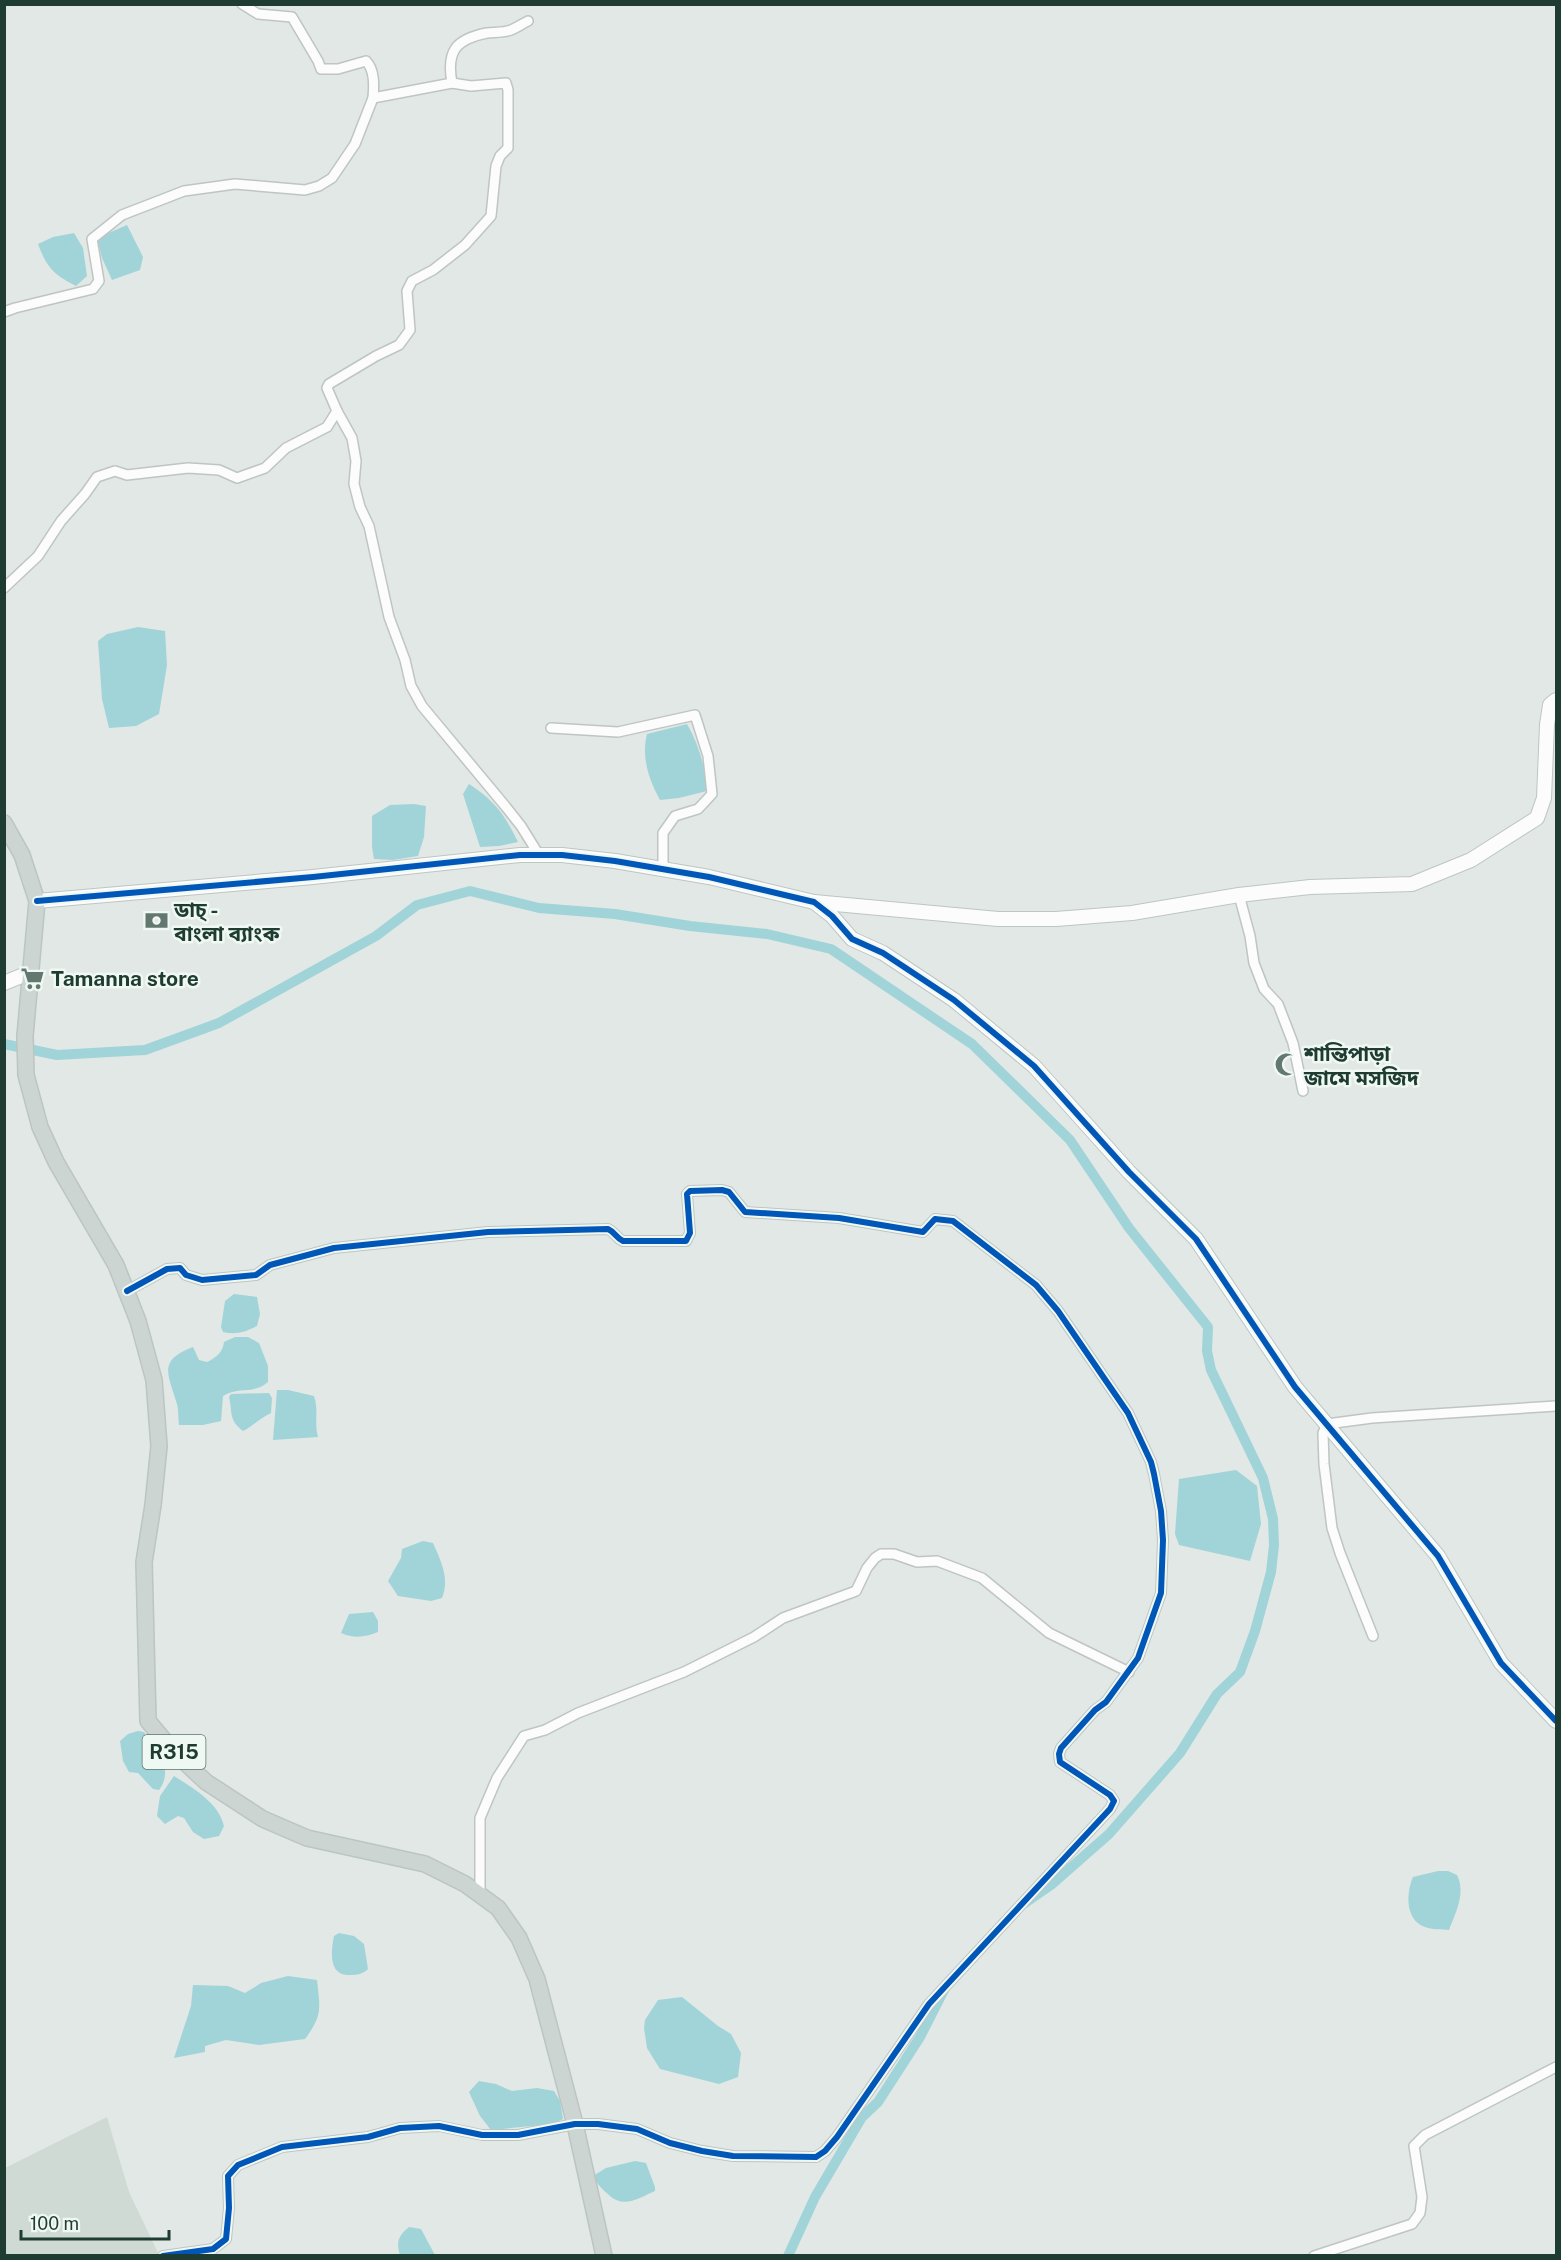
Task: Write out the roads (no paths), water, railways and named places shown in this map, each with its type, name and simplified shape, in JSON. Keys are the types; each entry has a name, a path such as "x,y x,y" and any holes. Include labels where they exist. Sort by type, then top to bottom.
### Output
{"main road":[{"name":"R315","path":"4,823 22,855 37,901 25,1036 26,1075 40,1127 56,1162 116,1265 138,1320 154,1380 159,1446 144,1562 148,1721 174,1752 206,1782 263,1819 307,1838 425,1864 465,1884 498,1908 519,1938 537,1978 575,2124 604,2256"}],"street":[{"path":"4,312 97,287 99,281 92,238 122,215 184,191 234,184 305,190 319,186 332,178 355,144 373,98 374,86 370,65 366,60 338,69 321,69 292,17 258,14 242,4"},
{"path":"452,82 449,66 454,49 465,39 487,33 509,31 528,21"},
{"path":"373,98 452,82 471,86 506,83 508,90 508,148 500,156 496,166 491,216 465,245 433,270 412,281 407,291 410,330 399,345 329,384 327,388 352,438 356,461 354,484 360,507 369,526 389,617 405,660 411,686 422,706 521,826 539,855"},
{"path":"4,588 38,556 61,521 97,477 115,471 127,475 188,468 219,470 237,478 266,468 286,448 327,427 337,411"},
{"path":"37,901 539,855 562,855 663,869 709,877 814,902 998,919 1056,919 1132,913 1239,895 1311,887 1413,884 1471,860 1537,818 1544,798 1550,705 1557,700"},
{"path":"551,728 618,732 695,715 708,756 712,794 699,809 675,816 663,833 663,869"},
{"path":"1239,895 1250,936 1254,963 1264,989 1278,1004 1293,1043 1303,1091"},
{"path":"814,902 832,916 852,939 883,953 954,1000 1034,1066 1129,1172 1196,1239 1295,1387 1438,1556 1501,1663 1557,1721"},
{"path":"4,983 30,972"},
{"path":"127,1291 167,1269 180,1268 186,1275 202,1280 256,1275 270,1265 334,1248 488,1232 608,1229 623,1241 686,1241 690,1233 687,1194 690,1191 722,1190 729,1192 745,1212 838,1218 923,1232 935,1219 953,1221 1036,1285 1058,1311 1128,1413 1151,1462 1161,1512 1163,1556 1161,1593 1138,1658 1107,1702 1095,1710 1061,1748 1059,1754 1060,1762 1110,1795 1114,1801 1110,1809 929,2004 885,2070 825,2151 808,2158 733,2156 670,2143 637,2129 598,2124 575,2124 518,2135 482,2135 439,2126 400,2128 368,2137 282,2147 237,2165 228,2176 229,2208 226,2239 213,2249 163,2256"},
{"path":"1327,1424 1372,1418 1556,1406"},
{"path":"1327,1424 1323,1433 1324,1464 1332,1528 1373,1636"},
{"path":"480,1895 480,1818 497,1778 524,1736 546,1730 578,1713 684,1672 754,1637 783,1618 856,1592 867,1568 881,1554 894,1554 917,1562 938,1561 982,1578 1048,1633 1129,1672"},
{"path":"1314,2256 1412,2224 1420,2213 1422,2197 1414,2146 1425,2135 1557,2067"}],"water":[{"path":"127,225 143,257 140,270 112,280 98,242 104,235"},
{"path":"74,233 83,248 87,276 76,286 52,270 38,244 53,237"},
{"path":"138,627 165,631 167,665 159,714 136,726 109,728 102,699 98,641 107,634"},
{"path":"687,724 701,756 707,791 660,800 647,768 645,743 647,734"},
{"path":"469,784 486,796 498,809 518,842 480,847 463,794"},
{"path":"390,805 426,806 424,837 418,856 393,860 374,859 372,816"},
{"path":"234,1294 257,1297 260,1314 257,1326 240,1332 223,1332 221,1327 225,1301"},
{"path":"235,1337 248,1337 259,1343 268,1366 268,1382 251,1390 235,1391 223,1396 221,1421 203,1425 179,1425 178,1407 168,1375 170,1362 182,1352 193,1347 199,1360 207,1362 218,1354 224,1342"},
{"path":"277,1390 314,1396 318,1437 273,1440"},
{"path":"269,1393 272,1398 271,1413 243,1431 232,1416 229,1397 231,1394"},
{"path":"1236,1470 1257,1486 1261,1524 1250,1561 1179,1545 1175,1534 1179,1479"},
{"path":"423,1541 433,1543 445,1577 442,1598 431,1601 398,1596 388,1581 401,1558 402,1549"},
{"path":"373,1612 378,1621 378,1632 360,1637 341,1633 349,1614"},
{"path":"144,1732 162,1760 165,1774 159,1790 153,1789 138,1773 129,1772 123,1761 120,1741 128,1734"},
{"path":"174,1776 204,1797 217,1810 224,1826 219,1836 204,1839 193,1832 184,1818 178,1816 165,1824 157,1816 160,1796"},
{"path":"1448,1871 1457,1875 1460,1882 1459,1902 1449,1930 1431,1929 1418,1923 1409,1905 1409,1891 1413,1877"},
{"path":"339,1933 354,1936 364,1944 368,1969 366,1971 350,1975 343,1974 334,1967 333,1942 334,1936"},
{"path":"288,1976 317,1980 319,2011 315,2024 305,2039 259,2045 226,2040 205,2046 205,2052 174,2058 191,2006 193,1985 228,1986 245,1993 261,1983"},
{"path":"682,1997 731,2034 741,2053 738,2077 719,2084 660,2069 647,2048 645,2020 658,2000"},
{"path":"479,2081 496,2084 512,2091 537,2088 554,2091 560,2101 563,2119 553,2124 491,2130 480,2116 469,2092"},
{"path":"635,2161 646,2163 655,2191 632,2201 615,2199 596,2182 593,2176 606,2168"},
{"path":"409,2227 421,2229 435,2255 400,2255 399,2239"}],"waterway":[{"path":"4,1044 57,1055 145,1050 219,1023 376,936 417,905 470,891 539,908 615,914 690,926 767,934 831,949 972,1044 1070,1140 1129,1228 1208,1327 1207,1351 1211,1370 1263,1478 1273,1519 1274,1545 1271,1572 1255,1631 1240,1672 1217,1694 1180,1753 1109,1834 1051,1885 1025,1903"},
{"path":"788,2256 815,2197 862,2117 878,2102 920,2037 945,1988"}],"place":[{"name":"ডাচ্ - বাংলা ব্যাংক","path":"156,921"},
{"name":"Tamanna store","path":"33,978"},
{"name":"শান্তিপাড়া জামে মসজিদ","path":"1286,1065"}]}
